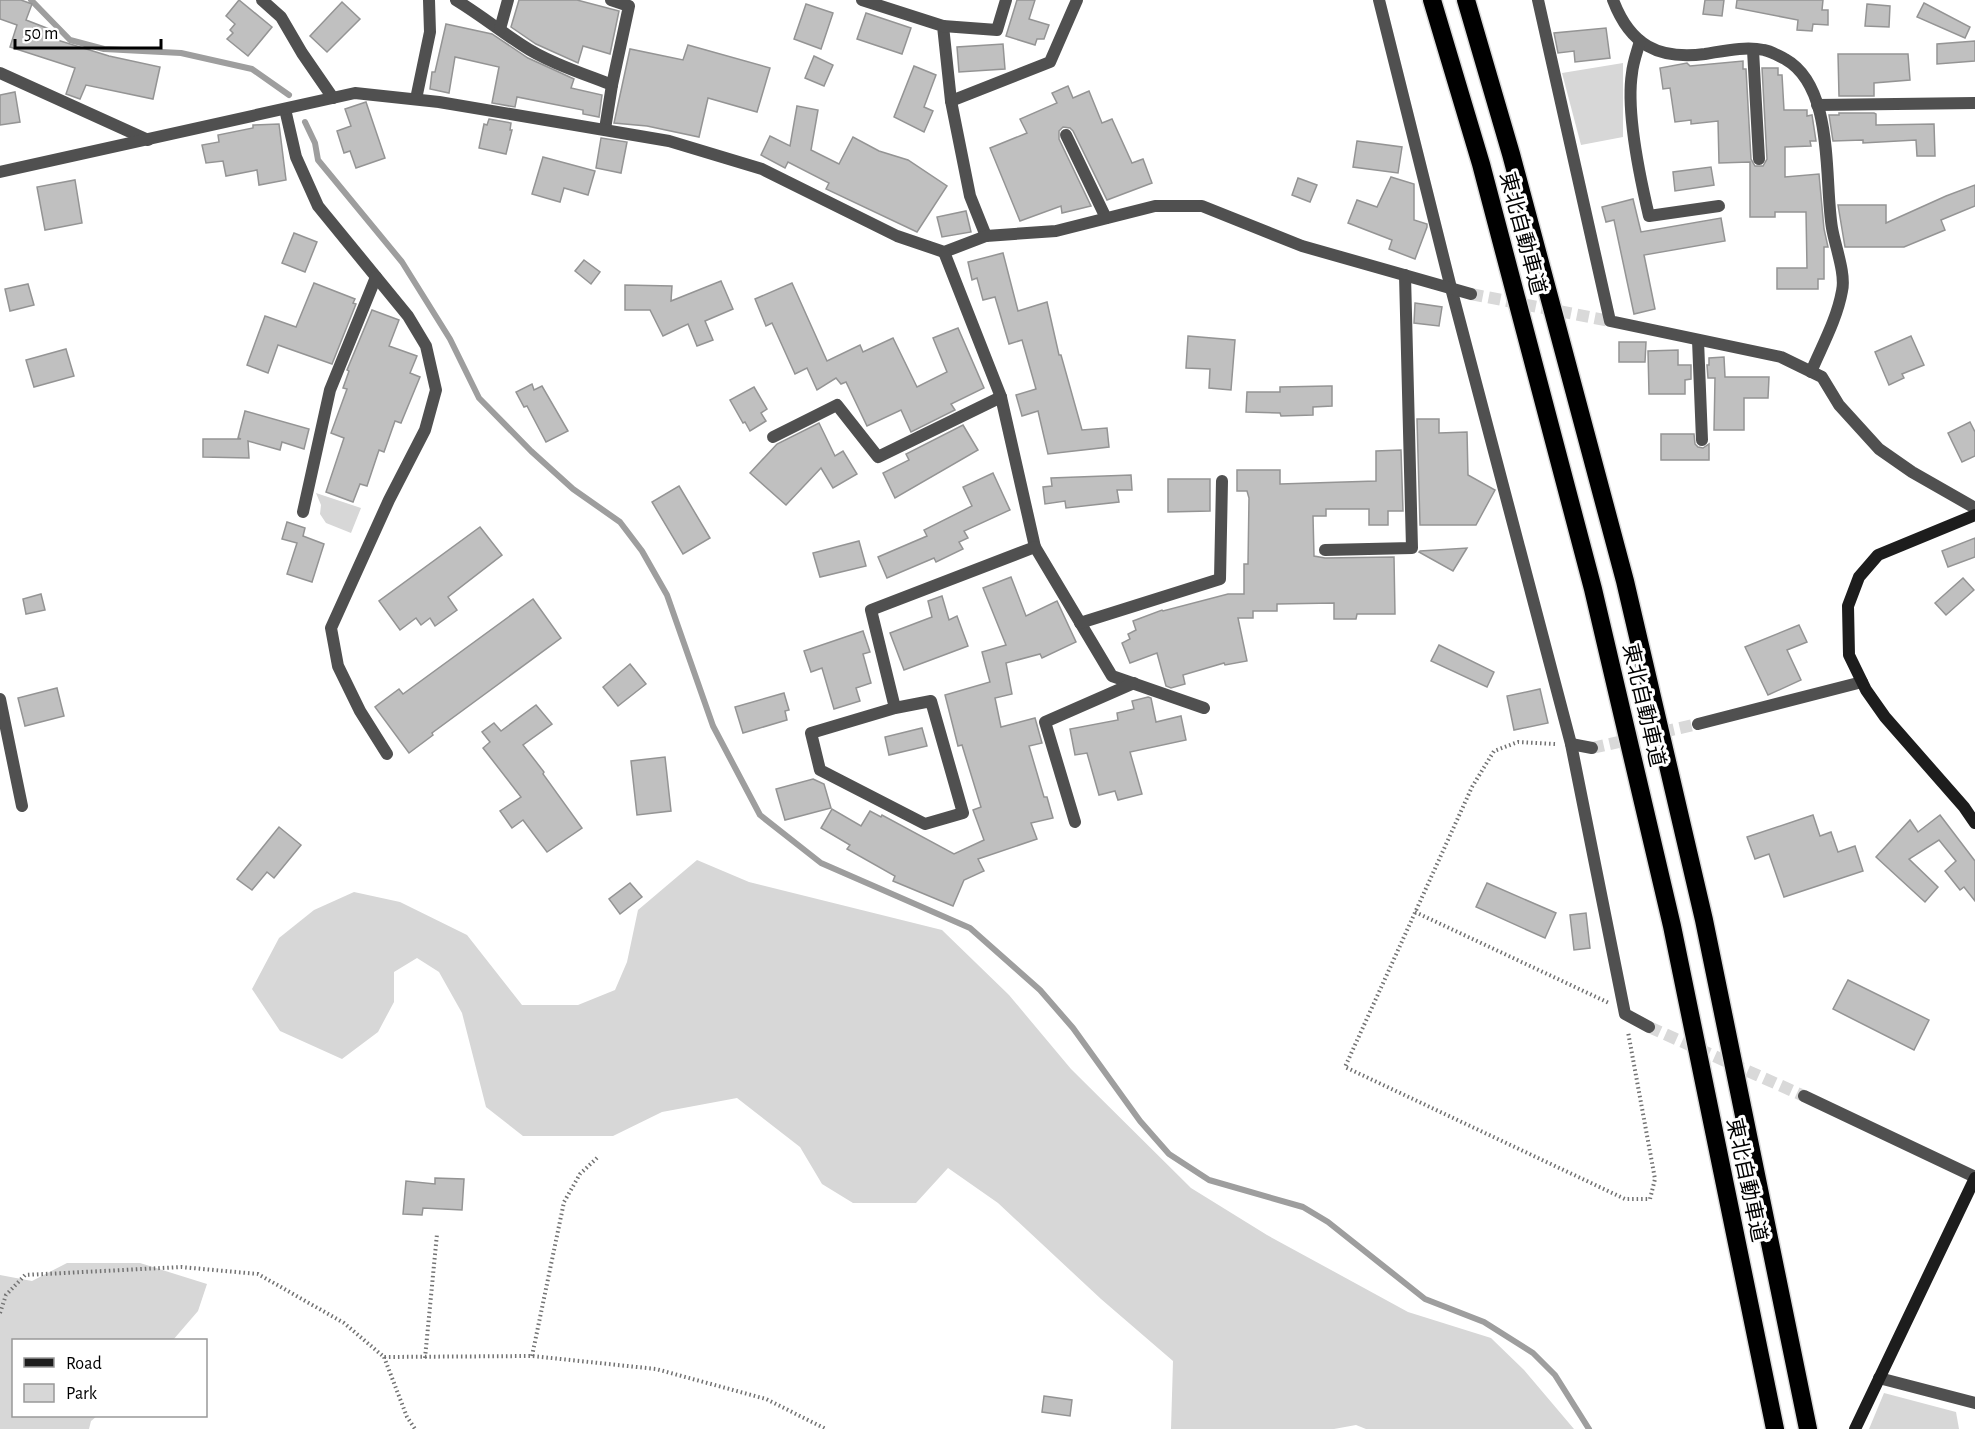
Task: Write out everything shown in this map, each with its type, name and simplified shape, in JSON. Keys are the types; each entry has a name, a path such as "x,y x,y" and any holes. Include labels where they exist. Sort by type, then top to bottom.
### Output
{"highway":[{"name":"東北自動車道","path":"1432,0 1484,175 1593,589 1672,926 1775,1429"},
{"name":"東北自動車道","path":"1466,0 1511,154 1625,581 1704,920 1808,1429"}],"street":[{"path":"262,0 281,17 333,98"},
{"path":"416,99 430,32 429,0"},
{"path":"456,0 524,47 612,85"},
{"path":"501,29 508,0"},
{"path":"605,129 629,6 611,0"},
{"path":"862,0 943,26 997,30 1006,0"},
{"path":"951,101 1050,62 1077,0"},
{"path":"1379,0 1451,288 1571,744 1625,1014 1649,1027"},
{"path":"1538,0 1610,321 1781,357 1821,377 1839,405 1880,449 1912,472 1975,508"},
{"path":"1613,0 1620,18 1640,41 1666,55 1703,54 1733,49 1765,50 1788,61 1808,81 1824,123 1829,201 1843,289 1811,372"},
{"path":"943,26 951,101 970,196 986,236"},
{"path":"1640,41 1631,74 1631,115 1649,216 1719,206"},
{"path":"1753,50 1759,159"},
{"path":"0,72 148,140"},
{"path":"0,172 355,93 416,99 669,141 762,169 897,236 944,252 986,236 1056,231 1155,206 1202,206 1302,246 1471,294"},
{"path":"1817,105 1975,103"},
{"path":"285,109 296,157 318,206 408,316 426,346 436,390 425,430 388,500 331,628 338,666 360,711 387,754"},
{"path":"1066,135 1106,218"},
{"path":"944,252 1001,397 1035,547 1112,676 1204,708"},
{"path":"1325,550 1412,548 1405,275"},
{"path":"303,512 330,390 376,277"},
{"path":"1698,340 1702,440"},
{"path":"773,437 837,405 878,458 1001,397"},
{"path":"1080,623 1220,579 1222,481"},
{"path":"1975,515 1878,555 1859,577 1848,606 1849,655 1862,682 1885,717 1964,807 1975,823"},
{"path":"895,708 872,610 1035,547"},
{"path":"1698,724 1862,682"},
{"path":"1075,822 1045,722 1134,683"},
{"path":"0,699 22,806"},
{"path":"931,701 963,813 925,824 820,770 811,733 895,708 931,701"},
{"path":"1571,744 1592,748"},
{"path":"1804,1096 1975,1178 1855,1429"},
{"path":"1879,1378 1975,1402"}],"path":[{"path":"1415,912 1609,1003 1625,1014 1654,1179 1650,1199 1625,1199 1345,1067 1415,912 1472,787 1494,751 1518,742 1571,744"},
{"path":"532,1356 564,1202 580,1174 598,1156"},
{"path":"425,1358 437,1234"},
{"path":"0,1313 6,1295 25,1275 180,1267 258,1274 344,1323 384,1357 407,1417 415,1429"},
{"path":"384,1357 532,1356 656,1369 766,1399 826,1429"}],"green space":[{"path":"1623,63 1623,137 1581,145 1562,73"},
{"path":"316,493 361,508 351,533 326,523 320,514 321,505"},
{"path":"697,860 749,882 942,930 1009,995 1071,1069 1191,1188 1267,1235 1408,1312 1491,1338 1524,1370 1574,1429 1366,1429 1356,1425 1334,1429 1171,1429 1173,1361 1101,1299 998,1203 948,1168 916,1203 853,1203 822,1184 800,1147 737,1098 662,1112 613,1136 523,1136 486,1107 462,1013 439,972 417,958 394,972 394,1002 378,1032 342,1059 280,1031 252,989 279,938 314,910 354,892 400,902 467,935 522,1005 578,1005 615,990 627,962 638,910"},
{"path":"67,1263 140,1263 207,1284 198,1311 174,1339 12,1339 12,1417 96,1417 91,1421 89,1429 0,1429 0,1275 32,1281"},
{"path":"1884,1393 1956,1412 1959,1429 1869,1429"}],"building":[{"path":"0,0 21,0 32,4 26,20 57,32 54,39 109,56 160,67 153,99 86,85 80,99 66,94 75,68 10,47 17,25 0,19"},
{"path":"239,0 272,27 248,56 227,39 233,33 230,30 235,24 226,16"},
{"path":"519,0 577,0 619,11 610,54 583,46 578,63 536,44 511,27"},
{"path":"1017,0 1035,0 1029,19 1049,25 1044,39 1037,39 1035,45 1006,36"},
{"path":"1705,0 1724,0 1722,16 1703,14"},
{"path":"1737,0 1823,0 1822,10 1828,10 1828,25 1813,24 1812,31 1797,30 1798,20 1736,8"},
{"path":"342,2 360,19 327,52 310,36"},
{"path":"1924,3 1970,27 1965,38 1917,17"},
{"path":"806,4 833,13 821,49 794,39"},
{"path":"1867,4 1890,6 1889,27 1865,26"},
{"path":"866,13 911,28 902,54 857,39"},
{"path":"446,24 492,34 528,58 574,79 571,88 602,95 599,117 583,114 583,110 517,97 515,107 492,103 499,67 455,57 449,93 430,89 432,72 435,72"},
{"path":"1606,28 1610,58 1575,62 1574,51 1558,53 1554,33"},
{"path":"1975,41 1975,61 1937,64 1937,44"},
{"path":"1003,44 1005,69 959,72 957,47"},
{"path":"688,45 770,68 757,112 708,98 699,137 647,126 614,123 630,49 683,60"},
{"path":"1838,54 1908,54 1910,80 1874,83 1874,96 1839,96"},
{"path":"814,56 833,65 824,86 805,78"},
{"path":"1743,61 1743,69 1746,69 1751,159 1755,166 1763,166 1767,159 1762,68 1778,68 1778,75 1782,75 1784,110 1807,110 1807,116 1812,115 1816,141 1810,141 1811,146 1785,147 1785,177 1819,174 1828,247 1824,247 1824,279 1818,279 1818,289 1777,289 1777,268 1807,268 1806,212 1775,212 1775,217 1750,217 1750,162 1719,163 1718,121 1691,124 1691,120 1675,122 1670,88 1663,89 1660,68 1687,63 1690,66"},
{"path":"914,66 936,75 924,107 933,111 924,132 894,117"},
{"path":"1068,86 1073,98 1089,91 1102,123 1112,119 1132,163 1143,159 1152,183 1107,200 1073,131 1063,127 1059,131 1059,139 1091,206 1062,213 1061,206 1020,221 990,148 1027,133 1020,119 1057,103 1052,93"},
{"path":"15,92 20,122 0,125 0,95"},
{"path":"366,102 385,158 356,168 350,151 344,153 337,131 351,126 345,109"},
{"path":"797,106 818,110 811,150 839,164 853,137 879,151 908,160 947,186 917,232 826,189 829,183 788,162 785,168 761,155 770,136 790,146"},
{"path":"1839,113 1874,113 1876,114 1876,125 1934,124 1935,156 1917,156 1916,140 1863,143 1863,140 1833,141 1829,115 1839,115"},
{"path":"489,119 511,123 510,130 512,130 506,154 479,148 484,124 487,125"},
{"path":"279,124 286,180 259,185 257,170 226,176 223,161 206,163 202,145 219,142 218,135 253,128 253,125"},
{"path":"601,138 627,142 621,173 596,168"},
{"path":"1357,141 1402,147 1398,173 1353,167"},
{"path":"543,157 595,171 588,195 564,188 560,202 532,194"},
{"path":"1711,167 1714,185 1675,191 1673,172"},
{"path":"1391,177 1414,184 1414,220 1427,224 1415,259 1389,249 1392,240 1348,223 1357,200 1377,207"},
{"path":"1298,178 1317,185 1310,202 1292,195"},
{"path":"75,180 82,223 45,230 37,187"},
{"path":"1975,185 1975,206 1941,220 1945,230 1904,247 1845,247 1838,205 1886,205 1886,223"},
{"path":"1633,199 1641,232 1721,218 1725,241 1644,255 1655,309 1634,314 1614,220 1606,222 1602,207"},
{"path":"966,211 971,232 942,237 937,217"},
{"path":"294,233 317,242 305,272 282,263"},
{"path":"1003,253 1018,311 1047,302 1059,355 1061,355 1082,430 1107,428 1109,447 1048,454 1038,411 1022,416 1016,395 1036,389 1022,340 1009,344 995,297 983,300 977,278 972,280 968,262"},
{"path":"584,260 600,272 591,284 575,271"},
{"path":"721,281 733,309 705,321 713,340 697,346 688,324 663,336 650,310 625,310 625,285 672,286 671,301"},
{"path":"314,283 355,299 353,303 356,304 332,364 278,345 268,373 247,365 265,316 296,327"},
{"path":"792,283 827,361 860,345 863,352 893,338 917,387 947,372 933,338 958,328 984,388 951,404 955,410 911,432 901,410 867,426 846,382 841,384 836,378 817,390 807,368 795,374 772,323 766,326 755,299"},
{"path":"28,284 34,305 10,311 5,289"},
{"path":"1415,303 1442,307 1439,326 1414,323"},
{"path":"372,310 399,320 389,346 417,356 410,373 420,377 401,423 395,421 384,452 379,450 367,486 360,484 353,502 326,492 344,438 331,433 347,389 343,388 349,371 347,370"},
{"path":"1188,336 1235,340 1231,390 1209,388 1210,369 1186,368"},
{"path":"1911,336 1924,365 1902,374 1904,378 1889,385 1875,352"},
{"path":"1619,342 1646,342 1645,362 1619,362"},
{"path":"66,349 74,376 34,387 26,360"},
{"path":"1678,350 1678,365 1691,365 1691,379 1685,380 1685,394 1649,394 1648,351"},
{"path":"1724,357 1725,377 1769,377 1768,398 1744,398 1744,430 1714,430 1715,378 1708,378 1707,365 1709,365 1709,358"},
{"path":"532,384 534,390 542,386 568,431 546,442 527,406 524,407 516,392"},
{"path":"1332,386 1332,406 1313,407 1313,415 1281,416 1280,413 1246,412 1247,392 1280,392 1280,387"},
{"path":"754,387 767,409 761,413 766,421 750,431 730,400"},
{"path":"245,411 309,429 304,449 282,442 280,450 248,441 249,458 203,457 203,439 241,439 238,438"},
{"path":"1417,419 1439,419 1439,433 1467,432 1468,475 1495,490 1476,525 1420,525"},
{"path":"1970,422 1975,432 1975,456 1962,462 1948,433"},
{"path":"819,423 835,456 843,451 857,474 833,488 821,468 786,505 750,473 777,444"},
{"path":"963,425 978,450 895,498 883,473 909,460 906,454"},
{"path":"1661,434 1694,434 1695,444 1698,447 1703,448 1709,444 1709,460 1661,460"},
{"path":"1401,450 1403,511 1388,511 1388,525 1369,525 1369,509 1326,509 1326,516 1313,516 1314,556 1325,558 1394,557 1395,614 1357,614 1356,619 1334,619 1334,603 1277,604 1277,611 1253,611 1253,618 1238,618 1247,661 1225,665 1224,663 1183,675 1185,684 1171,688 1166,686 1157,653 1130,663 1122,643 1130,639 1128,634 1136,630 1133,621 1162,610 1228,594 1244,594 1244,564 1248,564 1249,498 1247,491 1237,491 1237,470 1280,470 1280,484 1376,481 1376,451"},
{"path":"993,473 1010,510 964,531 968,538 959,542 963,549 936,562 934,558 887,578 878,557 927,536 924,530 972,506 963,487"},
{"path":"1131,475 1132,490 1117,490 1119,502 1066,508 1065,501 1045,504 1043,487 1052,486 1051,478"},
{"path":"1168,479 1210,479 1210,511 1168,512"},
{"path":"679,486 710,538 683,554 652,502"},
{"path":"287,522 305,528 303,536 324,544 312,582 287,574 297,543 282,539"},
{"path":"480,527 502,555 448,597 457,610 435,626 430,618 421,625 416,618 400,630 379,601"},
{"path":"1975,538 1975,557 1948,567 1942,551"},
{"path":"859,541 866,566 820,577 813,553"},
{"path":"1467,548 1453,571 1419,552 1420,551"},
{"path":"1011,577 1026,616 1057,601 1076,642 1042,658 1040,654 1006,663 1012,694 995,698 1001,727 1035,718 1042,743 1029,746 1044,797 1047,797 1053,818 1031,823 1037,839 978,859 984,871 964,880 953,906 893,881 895,876 847,849 850,845 821,828 832,809 861,826 870,811 881,817 882,815 954,854 984,840 973,810 981,807 962,745 958,746 945,695 990,682 982,652 1006,645 983,588"},
{"path":"1963,578 1974,590 1946,615 1935,603"},
{"path":"41,594 45,610 26,614 23,599"},
{"path":"942,596 949,620 957,616 968,646 904,670 890,633 932,617 928,601"},
{"path":"533,599 561,638 432,733 433,735 409,753 375,707 399,689 403,694"},
{"path":"1799,625 1807,642 1787,650 1801,680 1768,695 1745,647"},
{"path":"863,631 870,652 863,654 871,683 856,688 860,701 834,709 822,668 811,672 804,651"},
{"path":"1439,645 1494,672 1487,687 1431,661"},
{"path":"630,664 646,684 618,706 603,687"},
{"path":"57,688 64,716 25,726 18,698"},
{"path":"1540,689 1548,723 1514,730 1507,696"},
{"path":"784,693 789,710 785,711 787,720 743,733 735,707"},
{"path":"1151,698 1156,722 1181,716 1186,740 1130,752 1142,794 1118,800 1115,791 1099,795 1087,753 1075,755 1070,729 1118,720 1117,713 1134,709 1132,701"},
{"path":"536,705 552,724 523,745 582,828 547,852 523,820 512,828 500,811 521,797 483,748 490,742 482,732 494,723 501,731"},
{"path":"922,728 927,746 889,755 885,737"},
{"path":"665,757 671,811 637,815 631,761"},
{"path":"813,779 824,784 831,808 785,820 776,789"},
{"path":"1813,815 1820,836 1831,832 1838,852 1855,846 1863,871 1784,897 1769,854 1755,859 1747,837"},
{"path":"1940,815 1975,861 1975,901 1964,887 1960,890 1945,871 1956,861 1939,840 1909,859 1938,887 1925,902 1876,857 1910,820 1918,832"},
{"path":"279,827 301,845 274,878 267,872 252,890 237,879"},
{"path":"630,883 642,897 620,914 609,899"},
{"path":"1487,883 1556,913 1545,938 1476,907"},
{"path":"1586,913 1590,948 1574,950 1570,915"},
{"path":"1848,980 1929,1020 1914,1050 1833,1009"},
{"path":"435,1178 464,1179 462,1210 423,1208 422,1215 403,1214 406,1181 435,1184"},
{"path":"1044,1396 1072,1400 1070,1416 1042,1412"}],"waterway":[{"path":"31,0 70,40 104,49 181,53 252,69 289,95"},
{"path":"305,122 315,143 318,160 402,262 450,339 479,398 531,451 573,489 620,522 642,551 667,595 713,726 760,815 821,863 970,928 1040,990 1073,1028 1140,1121 1169,1154 1209,1180 1303,1207 1328,1222 1425,1299 1484,1322 1533,1353 1555,1375 1589,1429"}],"tunnel":[{"path":"1471,294 1610,321"},
{"path":"1592,748 1698,724"},
{"path":"1649,1027 1804,1096"}]}
